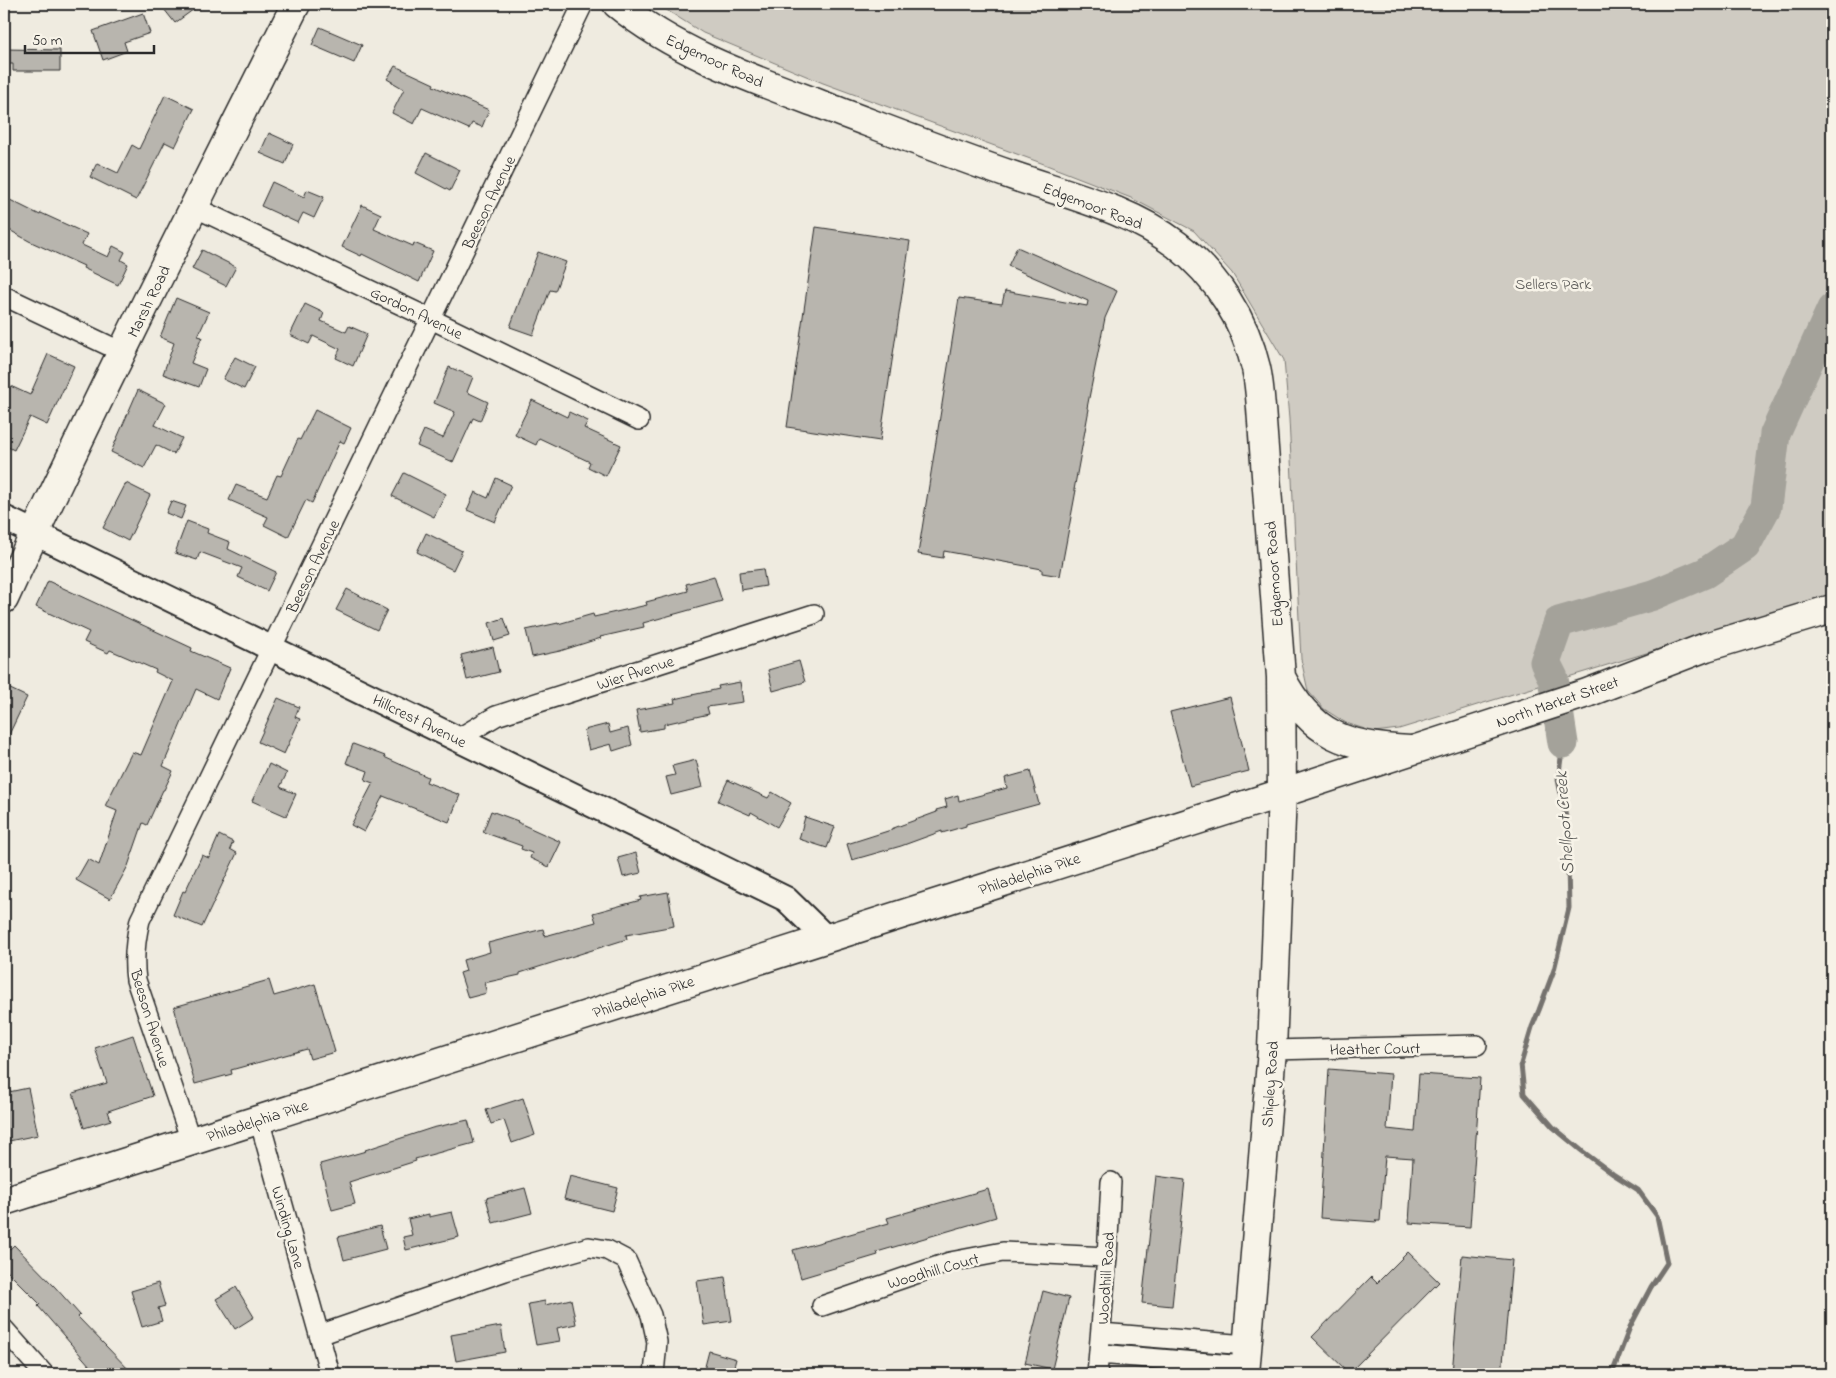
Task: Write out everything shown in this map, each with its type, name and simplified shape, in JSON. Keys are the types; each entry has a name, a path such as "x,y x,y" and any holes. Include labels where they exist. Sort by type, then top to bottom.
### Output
{"main road":[{"name":"Marsh Road","path":"4,599 122,352 296,4"},
{"name":"Edgemoor Road","path":"617,4 647,27 667,39 724,67 958,157 1110,209 1146,225 1164,236 1207,274 1236,314 1244,330 1256,369 1261,408 1281,677 1282,793"},
{"name":"North Market Street","path":"1282,793 1587,693 1706,647 1832,609"},
{"path":"1281,677 1300,708 1322,729 1344,740 1360,745 1383,749 1410,750"},
{"name":"Philadelphia Pike","path":"4,1201 1282,793"},
{"name":"Shipley Road","path":"1245,1362 1272,1050 1282,793"}],"street":[{"name":"Beeson Avenue","path":"191,1141 136,980 134,964 136,934 144,908 272,649 583,4"},
{"name":"Gordon Avenue","path":"194,206 639,420"},
{"path":"4,296 122,352"},
{"name":"Hillcrest Avenue","path":"4,518 459,738 786,899 826,938"},
{"name":"Wier Avenue","path":"459,738 496,716 814,614"},
{"name":"Heather Court","path":"1272,1050 1477,1046"},
{"name":"Winding Lane","path":"259,1119 330,1374"},
{"name":"Woodhill Road","path":"1097,1374 1111,1182"},
{"path":"319,1335 505,1271 589,1247 607,1250 626,1260 651,1315 658,1342 654,1374"},
{"name":"Woodhill Court","path":"822,1306 950,1262 1002,1252 1107,1257"},
{"path":"4,1329 44,1374"},
{"path":"1101,1333 1245,1362"},
{"path":"1099,1354 1245,1362"}],"green space":[{"name":"Sellers Park","path":"657,4 1832,4 1832,596 1399,729 1374,732 1346,723 1324,709 1308,691 1301,659 1289,419 1284,360 1232,273 1194,231 1131,198 823,83 703,33"}],"building":[{"path":"160,4 201,4 175,23"},
{"path":"143,13 150,33 124,42 127,51 103,60 93,31"},
{"path":"320,27 362,45 354,63 312,45"},
{"path":"5,49 60,50 60,71 13,71 13,64 5,64"},
{"path":"395,66 434,84 433,86 489,110 482,127 472,123 469,129 422,108 414,124 392,113 404,89 387,79"},
{"path":"165,95 194,109 175,147 165,142 136,200 90,177 97,163 118,173 132,145 139,149"},
{"path":"269,133 293,144 285,164 260,153"},
{"path":"426,153 460,170 450,191 416,173"},
{"path":"272,182 304,197 307,190 324,197 314,218 303,213 298,223 261,206"},
{"path":"4,197 40,215 41,213 87,234 82,245 108,257 113,246 125,252 121,260 128,264 118,285 83,268 84,266 29,241 4,227"},
{"path":"362,205 381,214 374,229 413,246 414,243 433,251 419,282 362,254 361,256 342,247"},
{"path":"816,227 910,241 880,441 787,427"},
{"path":"1017,247 1117,291 1105,318 1087,408 1089,409 1074,490 1076,490 1060,576 1042,573 1042,569 944,551 943,558 918,554 959,298 1002,304 1005,291 1087,306 1088,301 1008,266"},
{"path":"202,250 236,267 226,286 192,269"},
{"path":"538,252 566,262 555,291 550,290 533,335 510,327"},
{"path":"176,298 209,312 198,336 202,337 191,363 206,369 199,387 163,374 174,343 160,337"},
{"path":"305,304 324,313 321,321 346,332 349,326 367,334 353,366 336,358 340,349 313,336 309,344 290,335"},
{"path":"48,354 74,366 47,425 30,417 14,450 4,445 4,383 30,395"},
{"path":"235,357 255,367 244,389 223,379"},
{"path":"449,367 473,377 467,392 488,402 480,421 473,418 453,462 417,446 424,430 443,438 455,412 434,403"},
{"path":"138,390 166,404 155,425 182,438 174,454 156,445 144,468 111,452"},
{"path":"532,400 567,417 569,412 588,421 584,428 621,445 606,476 588,467 590,462 539,438 536,445 515,435"},
{"path":"315,410 351,428 344,443 340,441 312,503 306,500 288,537 264,525 268,517 229,500 236,485 267,497 277,475 281,476 298,439 300,440"},
{"path":"404,473 446,494 434,517 392,496"},
{"path":"496,478 511,485 495,522 467,510 475,492 488,498"},
{"path":"126,483 150,495 128,541 103,528"},
{"path":"171,501 186,506 181,519 166,513"},
{"path":"187,521 208,529 207,533 230,542 228,549 276,572 267,591 238,577 242,568 200,552 197,560 175,553"},
{"path":"426,533 462,551 453,570 417,552"},
{"path":"763,569 766,586 741,590 739,572"},
{"path":"714,576 722,601 643,623 644,627 600,637 560,651 532,657 526,630 558,624 593,614 594,617 647,605 646,602 688,591 686,584"},
{"path":"48,581 192,648 191,651 230,668 217,699 196,689 163,766 173,771 147,825 143,823 128,866 110,899 76,880 88,859 99,865 117,811 105,806 132,752 141,755 173,681 155,672 156,670 110,650 108,653 84,642 89,632 36,607"},
{"path":"347,589 387,610 377,630 336,610"},
{"path":"504,618 510,636 494,641 489,623"},
{"path":"493,647 499,672 467,680 461,655"},
{"path":"799,661 805,682 773,691 768,670"},
{"path":"740,682 743,702 707,707 709,714 664,724 664,728 640,732 636,710 675,703 674,699 719,689 718,686"},
{"path":"4,686 27,697 4,745"},
{"path":"1230,697 1249,771 1190,786 1170,712"},
{"path":"278,698 299,707 295,717 300,719 284,754 258,742"},
{"path":"608,724 610,733 628,728 632,745 613,751 611,744 589,750 584,730"},
{"path":"353,744 385,756 428,777 426,782 460,795 449,822 383,796 364,832 351,825 373,783 365,780 368,771 346,763"},
{"path":"696,760 703,787 671,795 666,777 675,775 672,766"},
{"path":"269,764 287,773 280,787 296,794 286,816 252,801"},
{"path":"1030,771 1039,804 966,824 966,826 942,833 942,831 901,846 852,860 847,844 891,830 937,812 936,810 947,807 945,799 958,795 959,801 1007,788 1005,778"},
{"path":"728,780 768,798 772,792 791,803 777,827 751,812 750,815 718,801"},
{"path":"491,811 518,821 561,842 549,867 530,858 532,853 521,849 522,846 483,832"},
{"path":"805,817 835,827 827,848 799,839"},
{"path":"219,835 233,842 230,849 237,853 202,927 173,915 202,855 209,858"},
{"path":"636,853 641,873 623,877 618,858"},
{"path":"668,892 674,926 626,935 627,939 520,973 520,975 484,983 487,993 468,998 460,973 466,971 463,960 490,952 488,943 543,929 545,936 596,922 593,913 641,900 640,897"},
{"path":"269,980 274,996 315,984 335,1052 310,1059 307,1049 231,1070 232,1074 195,1084 174,1007"},
{"path":"133,1035 153,1096 108,1111 111,1120 84,1128 73,1093 107,1083 95,1048"},
{"path":"1329,1069 1391,1074 1387,1129 1415,1132 1419,1074 1480,1078 1470,1227 1409,1223 1413,1158 1385,1156 1380,1221 1320,1218"},
{"path":"28,1088 38,1135 4,1142 4,1093"},
{"path":"523,1098 535,1135 512,1143 504,1120 491,1124 486,1110"},
{"path":"468,1120 474,1143 415,1159 416,1161 349,1182 355,1204 332,1210 320,1164 366,1151 432,1128"},
{"path":"570,1176 618,1188 612,1211 564,1199"},
{"path":"1156,1176 1185,1180 1172,1306 1142,1303"},
{"path":"525,1188 532,1213 493,1223 486,1198"},
{"path":"988,1189 996,1217 877,1252 878,1255 801,1278 793,1250 889,1223 887,1218"},
{"path":"452,1212 459,1237 406,1250 403,1237 412,1235 408,1219 429,1214 429,1217"},
{"path":"380,1226 386,1249 344,1260 338,1237"},
{"path":"14,1245 80,1315 78,1317 133,1374 81,1374 90,1366 38,1306 40,1304 4,1268 4,1255"},
{"path":"1408,1252 1439,1282 1349,1373 1312,1337 1371,1277 1377,1283"},
{"path":"1462,1255 1512,1260 1502,1374 1452,1374"},
{"path":"725,1277 732,1321 704,1325 697,1281"},
{"path":"158,1283 165,1306 158,1308 162,1321 142,1327 131,1291"},
{"path":"236,1287 254,1317 235,1329 216,1299"},
{"path":"1043,1291 1069,1298 1052,1369 1025,1363"},
{"path":"571,1299 576,1324 557,1328 560,1341 536,1345 528,1304 545,1301 545,1305"},
{"path":"501,1326 505,1352 456,1361 451,1335"},
{"path":"709,1351 736,1359 732,1374 703,1374"}],"waterway":[{"name":"Shellpot Creek","path":"1563,743 1553,678 1545,662 1559,622 1653,595 1705,573 1745,546 1766,507 1775,434 1832,309"},
{"name":"Shellpot Creek","path":"1563,743 1558,780 1567,822 1569,908 1554,970 1532,1027 1521,1064 1524,1094 1553,1127 1613,1174 1638,1190 1657,1216 1667,1263 1651,1287 1630,1327 1612,1374"}]}
